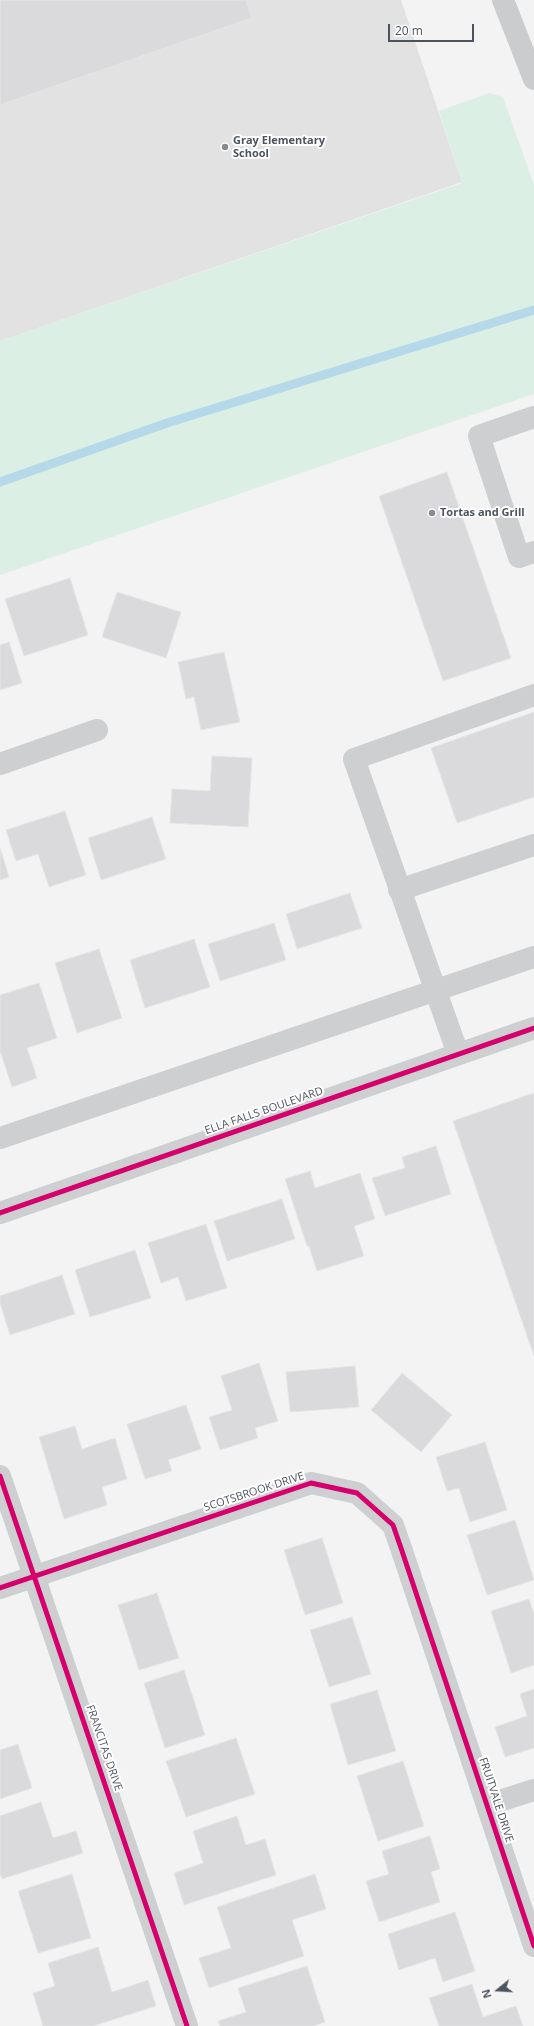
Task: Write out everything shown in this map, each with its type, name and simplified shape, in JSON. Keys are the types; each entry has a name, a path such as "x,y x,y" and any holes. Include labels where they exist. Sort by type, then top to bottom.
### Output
{"main road":[{"path":"503,0 534,79"}],"street":[{"path":"534,417 479,436 518,557 534,552"},
{"path":"458,1054 434,991 354,759 534,694"},
{"path":"0,764 97,730"},
{"path":"399,890 534,845"},
{"path":"0,1138 534,957"},
{"name":"ELLA FALLS BOULEVARD","path":"0,1213 534,1028"},
{"name":"FRANCITAS DRIVE","path":"0,1476 187,2026"},
{"name":"SCOTSBROOK DRIVE","path":"0,1588 312,1483 357,1493 393,1525 439,1661"},
{"name":"FRUITVALE DRIVE","path":"439,1661 534,1946"},
{"path":"487,1805 534,1790"}],"shaded area":[{"name":"Gray Elementary School","path":"0,0 401,0 462,182 0,341"}],"green space":[{"path":"489,93 503,97 534,185 534,394 0,575 0,341 462,183 439,111"}],"building":[{"path":"0,0 246,0 252,18 0,105"},
{"path":"447,472 511,658 443,681 379,496"},
{"path":"70,578 88,635 24,656 5,599"},
{"path":"117,592 181,612 166,658 102,637"},
{"path":"9,642 22,683 0,690 0,645"},
{"path":"224,652 240,722 201,730 194,697 186,699 178,662"},
{"path":"534,712 534,797 457,823 431,748"},
{"path":"212,756 252,758 248,827 170,823 172,789 210,791"},
{"path":"65,811 86,875 49,887 38,854 16,861 6,830"},
{"path":"152,817 166,859 101,880 88,838"},
{"path":"0,848 9,877 0,880"},
{"path":"350,893 362,928 297,949 286,914"},
{"path":"274,923 286,960 220,981 208,944"},
{"path":"194,939 210,987 145,1008 130,960"},
{"path":"99,949 122,1018 77,1033 55,963"},
{"path":"39,983 57,1038 27,1048 37,1078 12,1087 0,1051 0,995"},
{"path":"534,1093 534,1356 453,1121"},
{"path":"436,1146 451,1194 385,1216 372,1178 405,1168 402,1157"},
{"path":"310,1171 315,1188 360,1173 375,1219 354,1226 364,1256 317,1271 309,1246 307,1246 285,1179"},
{"path":"282,1199 295,1239 227,1261 214,1221"},
{"path":"206,1224 227,1288 186,1301 178,1277 161,1283 148,1243"},
{"path":"135,1250 151,1298 90,1317 75,1270"},
{"path":"62,1275 75,1314 10,1335 0,1303 0,1296"},
{"path":"259,1363 278,1421 255,1428 258,1438 220,1450 209,1417 232,1410 221,1376"},
{"path":"355,1366 359,1407 290,1412 286,1372"},
{"path":"402,1373 452,1415 421,1452 371,1410"},
{"path":"186,1405 201,1449 168,1460 172,1471 145,1479 127,1424"},
{"path":"75,1426 82,1449 115,1438 127,1479 102,1487 107,1505 64,1519 39,1437"},
{"path":"485,1442 507,1510 470,1522 459,1488 447,1491 436,1457"},
{"path":"515,1520 534,1580 487,1595 467,1535"},
{"path":"322,1538 343,1603 305,1615 284,1550"},
{"path":"157,1593 179,1658 139,1670 118,1605"},
{"path":"529,1599 534,1614 534,1665 511,1673 491,1611"},
{"path":"352,1617 371,1674 329,1687 310,1630"},
{"path":"184,1670 205,1735 165,1748 144,1683"},
{"path":"534,1689 534,1748 505,1757 495,1727 527,1716 520,1694"},
{"path":"377,1690 396,1751 348,1765 330,1704"},
{"path":"236,1738 255,1794 186,1817 166,1761"},
{"path":"18,1744 32,1788 0,1799 0,1750"},
{"path":"403,1761 424,1826 378,1841 357,1776"},
{"path":"41,1802 53,1838 76,1831 83,1853 2,1879 0,1874 0,1816"},
{"path":"237,1816 246,1845 265,1839 276,1875 184,1905 174,1873 203,1863 193,1831"},
{"path":"430,1836 440,1869 431,1872 440,1902 379,1922 366,1881 389,1874 382,1851"},
{"path":"72,1874 91,1938 38,1953 18,1891"},
{"path":"315,1874 326,1909 292,1920 304,1956 209,1988 199,1958 231,1948 217,1907"},
{"path":"455,1912 475,1971 443,1982 435,1958 399,1970 388,1934"},
{"path":"98,1947 112,1992 148,1980 156,2006 93,2026 43,2026 33,1993 55,1986 48,1963"},
{"path":"307,1966 325,2022 314,2026 220,2026 218,2021 246,2012 238,1988"},
{"path":"472,1984 483,2017 516,2006 523,2026 439,2026 429,1998"}],"waterway":[{"path":"0,482 167,423 534,310"}],"cycle path":[{"path":"0,1213 534,1028"},
{"path":"0,1476 187,2026"},
{"path":"0,1588 311,1483 357,1493 393,1525 534,1946"}],"place":[{"name":"Gray Elementary School","path":"225,147"},
{"name":"Tortas and Grill","path":"432,513"}]}
